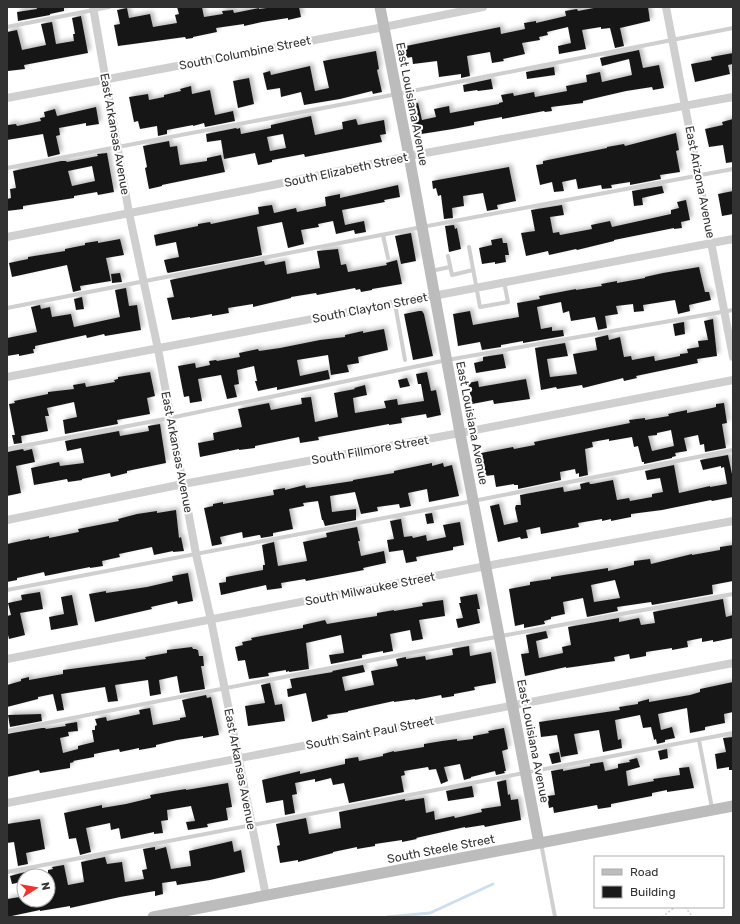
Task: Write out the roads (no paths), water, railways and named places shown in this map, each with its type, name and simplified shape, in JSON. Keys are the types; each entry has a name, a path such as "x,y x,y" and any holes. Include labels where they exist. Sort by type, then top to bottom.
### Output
{"street":[{"name":"East Louisiana Avenue","path":"380,7 410,156 473,501 540,843"},
{"name":"South Columbine Street","path":"7,98 384,27 482,7"},
{"name":"East Arizona Avenue","path":"666,7 733,357"},
{"name":"East Arkansas Avenue","path":"94,8 105,80 129,213 158,349 196,554 211,620 266,896"},
{"name":"South Elizabeth Street","path":"7,237 273,185 410,156 685,107 733,97"},
{"name":"South Clayton Street","path":"7,377 733,239"},
{"name":"South Fillmore Street","path":"7,520 183,484 460,433 733,380"},
{"name":"South Milwaukee Street","path":"7,659 486,566 733,521"},
{"name":"South Saint Paul Street","path":"7,803 733,663"},
{"name":"South Steele Street","path":"153,917 733,806"}],"lane":[{"path":"7,27 94,8 109,7"},
{"path":"7,168 733,28"},
{"path":"7,308 422,227 733,169"},
{"path":"383,235 388,258"},
{"path":"469,247 480,307 508,302 504,282"},
{"path":"448,256 452,275 473,270"},
{"path":"430,271 450,267"},
{"path":"395,303 405,360"},
{"path":"7,449 170,418 447,360 733,310"},
{"path":"7,590 733,450"},
{"path":"7,731 499,635 733,594"},
{"path":"7,872 733,733"},
{"path":"699,740 712,810"},
{"path":"540,843 555,917"}],"waterway":[{"path":"387,917 430,913 493,884"}]}
